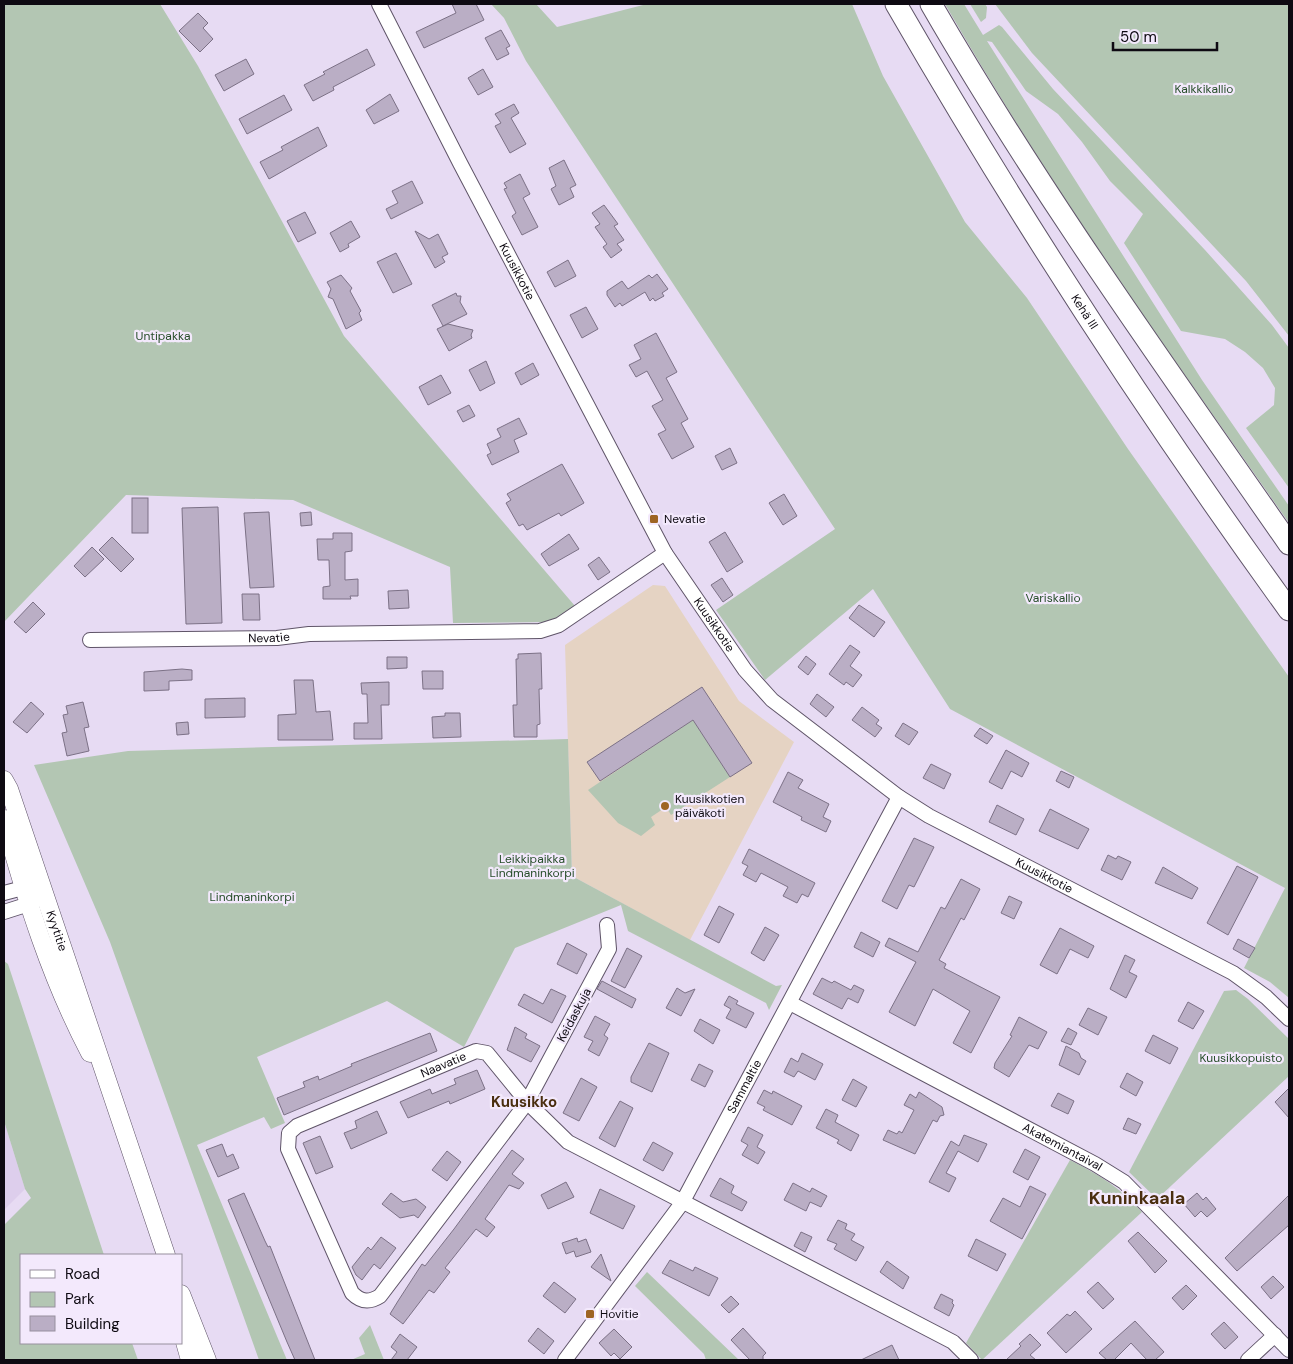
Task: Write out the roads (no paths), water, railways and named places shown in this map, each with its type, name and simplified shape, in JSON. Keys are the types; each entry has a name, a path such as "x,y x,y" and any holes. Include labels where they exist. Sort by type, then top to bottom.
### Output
{"highway":[{"name":"Kehä III","path":"896,4 994,167 1076,297 1184,460 1289,610"},
{"path":"931,4 996,112 1068,223 1289,544"}],"main road":[{"name":"Kyytitie","path":"4,780 9,789 43,893 98,1046 117,1112 166,1254"},
{"name":"Kyytitie","path":"4,819 26,896 58,986 89,1052 108,1084"},
{"path":"182,1297 207,1360"},
{"path":"182,1332 190,1360"}],"street":[{"name":"Kuusikkotie","path":"379,4 460,163 665,553 726,644 756,684 780,706 899,797 929,816 1232,973 1266,997 1289,1019"},
{"name":"Nevatie","path":"90,640 277,638 309,634 540,631 559,625 665,553"},
{"name":"Sammaltie","path":"565,1360 682,1203 899,797"},
{"path":"4,893 26,896 43,893"},
{"path":"4,912 26,896"},
{"name":"Keidaskuja","path":"527,1102 609,949 607,925"},
{"name":"Akatemiantaival","path":"790,1003 1124,1182 1289,1350"},
{"name":"Naavatie","path":"476,1051 487,1052 527,1102 380,1296 372,1301 357,1298 347,1286 288,1149 289,1133 297,1126 476,1051"},
{"path":"527,1102 568,1142 682,1203 953,1342 972,1360"},
{"path":"1248,1360 1275,1335"}],"place":[{"name":"Nevatie","path":"654,519"},
{"name":"Kuusikkotien päiväkoti","path":"665,806"},
{"name":"Hovitie","path":"590,1314"}],"district":[{"name":"Kuusikko","path":"524,1102"},
{"name":"Kuninkaala","path":"1137,1198"}],"park label":[{"name":"Kalkkikallio","path":"1204,89"},
{"name":"Untipakka","path":"163,336"},
{"name":"Variskallio","path":"1053,598"},
{"name":"Leikkipaikka Lindmaninkorpi","path":"532,866"},
{"name":"Lindmaninkorpi","path":"252,897"},
{"name":"Kuusikkopuisto","path":"1241,1058"}]}
